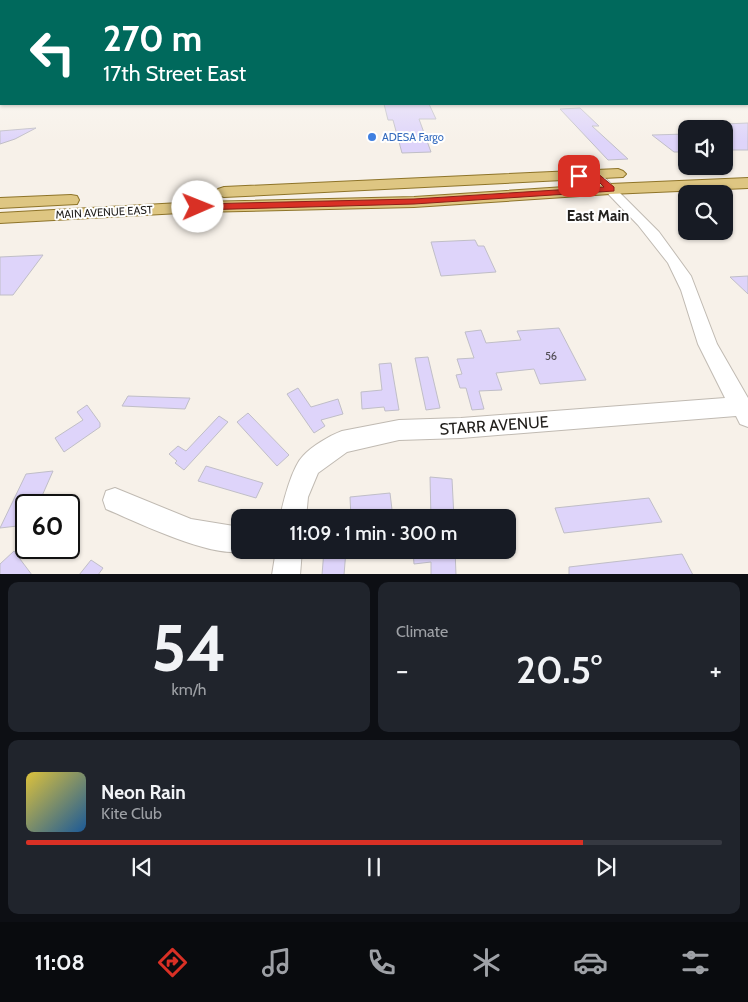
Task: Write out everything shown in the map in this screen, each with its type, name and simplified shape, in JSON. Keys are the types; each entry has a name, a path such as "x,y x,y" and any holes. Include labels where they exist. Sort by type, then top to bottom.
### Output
{"main road":[{"name":"MAIN AVENUE EAST","path":"0,203 748,169"},
{"name":"MAIN AVENUE EAST","path":"0,218 198,207 414,202 610,189 748,183"}],"street":[{"path":"596,175 659,240 673,258 693,299 702,330 716,363 744,411"},
{"name":"STARR AVENUE","path":"294,509 296,497 310,465 342,442 399,430 744,411"},
{"path":"115,500 190,532 231,539"},
{"path":"286,574 288,559"}],"building":[{"path":"384,105 429,105 436,119 419,119 431,152 402,153 393,120 388,120"},
{"path":"580,108 599,126 592,126 628,159 608,160 560,109"},
{"path":"748,123 748,150 733,150 733,124"},
{"path":"36,128 15,139 0,144 0,131"},
{"path":"678,134 678,152 674,152 652,135"},
{"path":"475,240 478,246 484,246 496,272 441,276 431,242"},
{"path":"43,255 13,295 0,295 0,257"},
{"path":"748,276 748,294 730,277"},
{"path":"559,328 586,380 540,384 534,369 496,373 502,390 479,391 484,409 472,410 466,388 460,388 456,375 462,374 457,359 474,358 465,332 481,330 486,343 521,340 517,331"},
{"path":"428,357 440,408 426,410 415,358"},
{"path":"391,363 399,410 385,411 384,407 362,409 361,392 382,390 379,364"},
{"path":"298,388 311,407 338,399 343,414 321,420 325,426 314,433 287,394"},
{"path":"128,396 190,398 185,409 122,406"},
{"path":"87,405 100,423 100,427 64,452 55,438 83,420 77,412"},
{"path":"248,413 289,455 277,466 237,422"},
{"path":"219,416 228,422 184,470 175,463 177,461 169,454 178,446 186,451"},
{"path":"206,466 263,483 256,498 198,481"},
{"path":"53,471 43,494 16,494 26,474"},
{"path":"430,477 452,479 454,509 431,509"},
{"path":"390,493 392,509 351,509 350,497"},
{"path":"15,497 15,526 0,528"},
{"path":"649,498 662,522 564,533 555,508"},
{"path":"14,551 15,559 20,559 31,574 0,574 0,564"},
{"path":"682,554 692,574 569,574 569,567"},
{"path":"323,559 345,559 344,574 322,574"},
{"path":"414,559 455,559 456,574 431,574 431,562 414,564"},
{"path":"91,560 103,568 99,574 80,574"}],"place":[{"name":"ADESA Fargo","path":"372,137"}],"district":[{"name":"East Main","path":"598,216"}],"route":[{"path":"198,207 414,202 610,189 596,175 579,176"}]}
